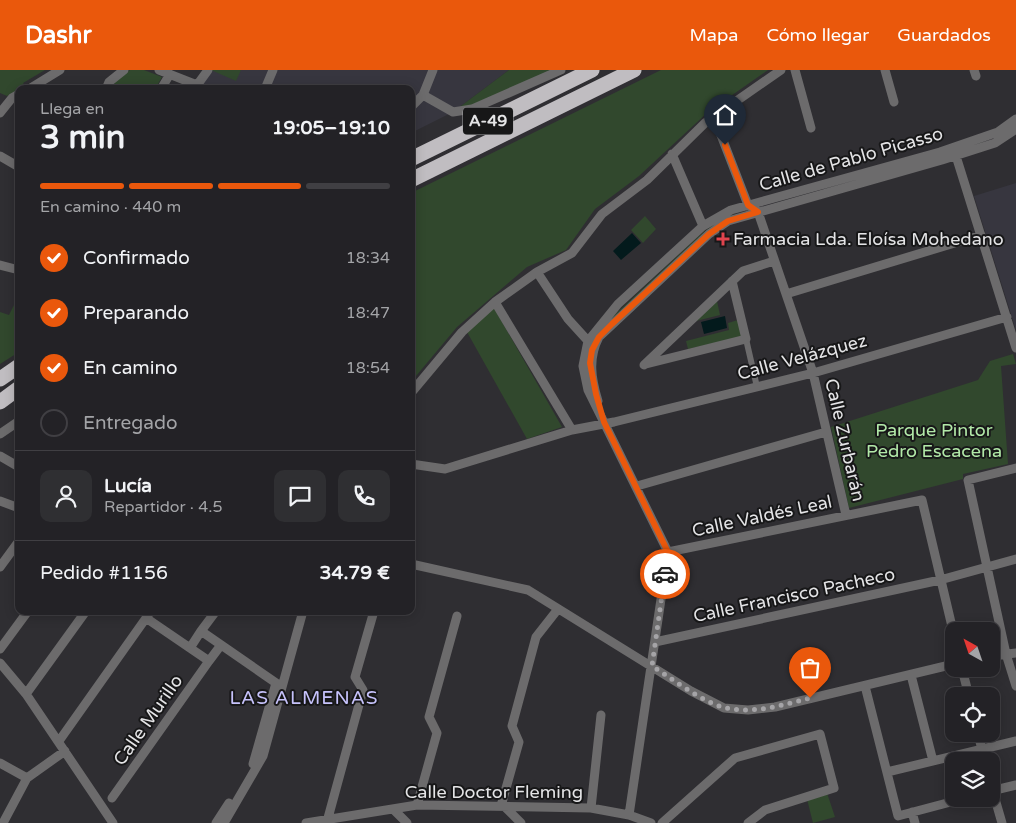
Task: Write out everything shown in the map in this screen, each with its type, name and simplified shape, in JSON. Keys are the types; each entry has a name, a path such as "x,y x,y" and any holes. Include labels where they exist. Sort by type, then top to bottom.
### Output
{"highway":[{"name":"A-49","path":"415,157 592,70"},
{"name":"A-49","path":"415,178 634,70"},
{"path":"0,379 15,369"},
{"path":"0,402 15,391"}],"street":[{"path":"36,85 60,70"},
{"path":"108,85 124,70"},
{"path":"159,70 192,85"},
{"path":"197,85 208,70"},
{"path":"267,85 273,70"},
{"path":"415,102 423,95 433,70"},
{"path":"423,95 453,112 472,108 561,70"},
{"path":"415,388 462,332 495,302 537,272 572,253 602,214 647,180 705,123 781,70"},
{"path":"795,70 810,128"},
{"path":"885,70 894,102"},
{"path":"163,85 170,74"},
{"path":"0,113 15,96"},
{"path":"727,109 719,130 748,205 758,212"},
{"name":"Calle de Pablo Picasso","path":"668,552 588,390 583,366 588,341 618,304 703,226 731,210 940,152 998,132 1016,120"},
{"path":"705,123 719,130"},
{"name":"Calle de Pablo Picasso","path":"604,422 590,363 592,350 599,337 709,234 728,221 956,156 995,143 1016,129"},
{"path":"672,154 703,226"},
{"path":"0,156 15,165"},
{"path":"956,156 1016,348"},
{"name":"Calle Zurbarán","path":"758,212 813,373 846,515"},
{"path":"786,294 981,235"},
{"path":"746,339 644,365 743,271 774,261"},
{"path":"0,265 15,268"},
{"path":"537,272 568,319 588,341"},
{"path":"732,281 757,387"},
{"path":"495,302 572,430"},
{"name":"Calle Velázquez","path":"415,464 445,468 572,430 604,422 614,422 813,373 1007,317"},
{"path":"0,434 15,424"},
{"path":"637,486 826,432"},
{"path":"0,456 15,465"},
{"path":"1016,468 968,480 1006,654 1016,686"},
{"name":"Calle Valdés Leal","path":"668,552 922,500 940,580"},
{"path":"0,501 15,507"},
{"path":"0,567 15,546"},
{"path":"638,823 629,815 668,552"},
{"name":"Calle Francisco Pacheco","path":"655,642 940,580 1016,559"},
{"path":"415,565 528,590 691,691 724,708 748,710 865,686 945,666"},
{"path":"940,580 951,622"},
{"path":"521,823 502,806 519,742 512,726 536,637 558,609"},
{"path":"0,649 25,615"},
{"path":"26,694 83,615"},
{"path":"59,741 148,615 209,661"},
{"path":"190,648 213,615"},
{"path":"216,823 254,760 302,615"},
{"path":"328,818 363,690 355,677 373,615"},
{"path":"417,805 436,733 429,717 458,616"},
{"path":"202,631 279,685"},
{"name":"Calle Murillo","path":"112,798 222,645"},
{"path":"1000,655 1016,653"},
{"path":"0,663 26,694 113,823"},
{"path":"911,675 933,761"},
{"path":"224,823 258,767 279,685"},
{"path":"865,686 898,816 945,803"},
{"path":"590,808 601,715"},
{"path":"662,823 735,758 820,734 834,788 765,810 748,823"},
{"path":"887,772 1016,741"},
{"path":"980,742 983,752"},
{"path":"3,823 28,778 65,751"},
{"path":"0,763 28,778"},
{"path":"1000,788 1016,785"},
{"name":"Calle Doctor Fleming","path":"306,823 417,805 590,808 629,815 651,823"},
{"path":"997,807 1002,823"},
{"path":"393,809 407,823"},
{"path":"912,812 915,823"}],"shaded area":[{"path":"207,70 509,70 453,112 415,131 415,85 198,85"},
{"path":"1016,183 1016,330 974,196"}],"green space":[{"path":"0,70 45,70 23,83 24,85 15,85 15,92 7,96 0,93"},
{"path":"130,70 144,70 162,77 157,85 118,85 113,83"},
{"path":"211,70 241,70 236,81"},
{"path":"509,70 561,70 453,112"},
{"path":"661,70 768,70 708,112 639,176 595,209 566,250 527,267 457,327 415,377 415,191"},
{"path":"736,213 700,237 607,322 699,236 713,225"},
{"path":"645,216 656,229 643,243 631,230"},
{"path":"717,301 720,315 696,321"},
{"path":"15,303 15,355 0,364 0,312 9,315"},
{"path":"494,308 562,427 527,439 467,332"},
{"path":"738,320 742,337 688,349 686,341 729,330 728,323"},
{"name":"Parque Pintor Pedro Escacena","path":"1013,354 1016,364 1001,366 1008,464 963,474 963,479 849,508 831,427 978,380 990,361"},
{"path":"827,793 835,817 813,823 807,799"}],"water":[{"path":"632,233 641,243 621,260 613,251"},
{"path":"725,316 727,328 704,334 701,322"}],"way so far":[{"path":"665,574 652,666 691,691 724,708 748,710 774,707 810,698"}],"place":[{"name":"Farmacia Lda. Eloísa Mohedano","path":"723,239"}],"district":[{"name":"LAS ALMENAS","path":"304,698"}],"route":[{"path":"665,574 668,552 604,422 590,363 592,350 599,337 709,234 728,221 758,212 748,205 725,145"}]}
